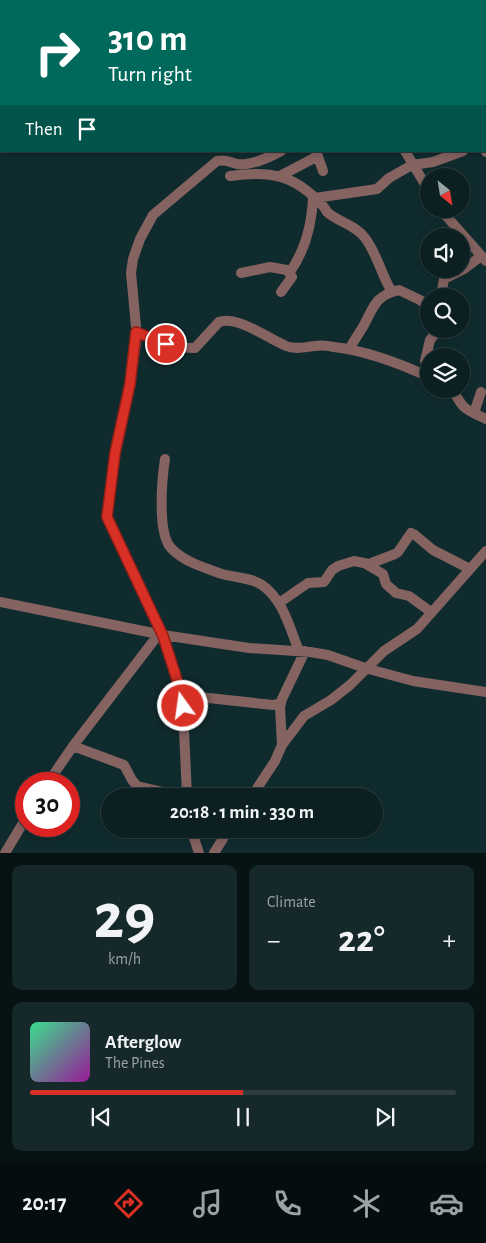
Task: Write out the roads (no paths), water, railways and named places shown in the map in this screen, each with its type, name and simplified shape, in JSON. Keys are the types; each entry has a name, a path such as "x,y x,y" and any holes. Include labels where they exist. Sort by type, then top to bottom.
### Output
{"street":[{"path":"187,788 185,734 181,695 160,635 107,517 115,453 130,384 136,332 131,273 132,259 153,215 218,161 224,159 237,164 247,164 278,152"},
{"path":"405,152 420,177"},
{"path":"314,197 377,189 389,178 412,164 434,162 460,152"},
{"path":"280,176 317,154 323,171"},
{"path":"298,166 295,176 301,186"},
{"path":"230,176 262,173 280,176 301,186 328,212 363,234 380,262 386,283 392,292"},
{"path":"281,292 291,280 290,272 301,254 311,227 314,197"},
{"path":"442,288 444,279 484,258 448,218"},
{"path":"241,273 274,266 290,272"},
{"path":"351,346 376,302 384,295 399,290 420,300"},
{"path":"136,332 166,344 181,348 195,348 219,322 230,320 287,347 304,349 317,346 336,347 377,356 420,373"},
{"path":"459,398 463,406 478,414 481,392"},
{"path":"165,459 161,500 162,522 171,548 202,567 226,575 247,578 263,585 280,603 302,651 281,703 282,745"},
{"path":"366,564 398,552 410,533 440,554 470,569"},
{"path":"257,788 275,761 282,745 304,716 331,700 350,685 384,651 411,634 486,551"},
{"path":"280,603 308,583 324,582 332,570 354,561 366,564 383,574 390,588 398,594 409,596 431,612"},
{"path":"0,602 160,635 249,648 302,651 328,655 365,668 413,681 486,692"},
{"path":"56,772 73,746 160,635"},
{"path":"181,695 273,705 281,703"},
{"path":"73,746 124,765 137,786 146,788"},
{"path":"5,853 15,836"},
{"path":"194,838 199,853"},
{"path":"213,852 223,838"}]}
